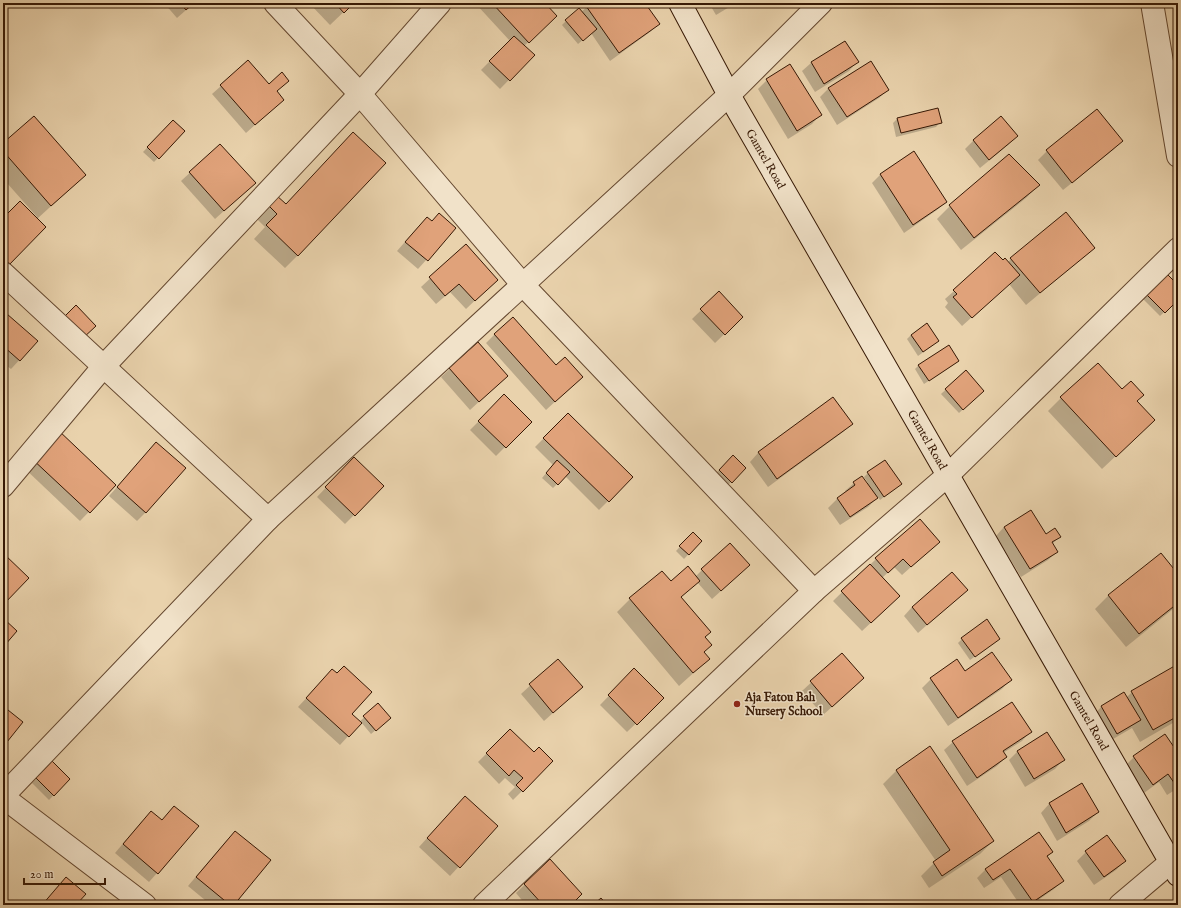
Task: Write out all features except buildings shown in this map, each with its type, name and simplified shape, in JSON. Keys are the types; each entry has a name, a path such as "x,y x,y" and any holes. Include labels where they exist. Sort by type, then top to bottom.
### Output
{"street":[{"path":"275,3 360,94 523,285 814,591"},
{"path":"3,486 103,367 360,94 440,3"},
{"name":"Gamtel Road","path":"680,3 729,95 947,476 1175,865"},
{"path":"145,905 3,797 268,519 729,95 822,3"},
{"path":"1152,3 1178,156"},
{"path":"484,905 814,591 947,476 1178,249"},
{"path":"3,273 268,519"},
{"path":"1120,905 1175,865"}],"place":[{"name":"Aja Fatou Bah Nursery School","path":"737,704"}]}
